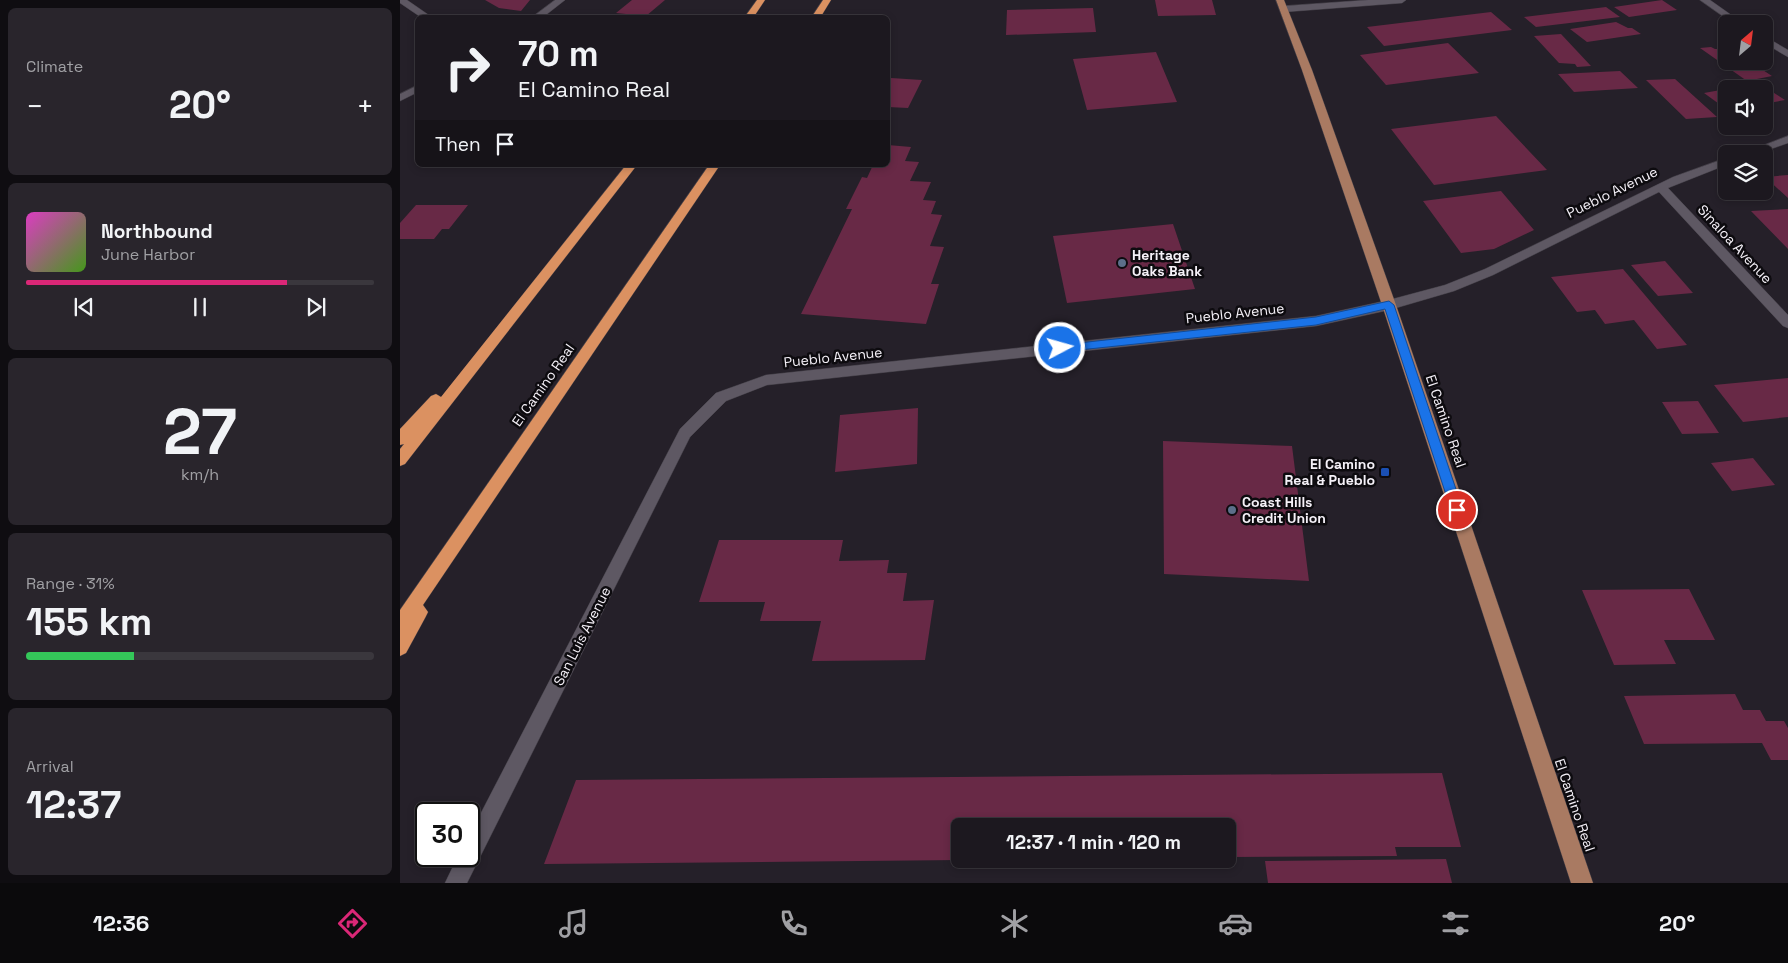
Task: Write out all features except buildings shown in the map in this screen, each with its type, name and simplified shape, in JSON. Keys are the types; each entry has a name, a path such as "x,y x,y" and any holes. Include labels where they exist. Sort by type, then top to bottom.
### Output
{"highway":[{"path":"750,15 762,0"},
{"path":"817,15 827,0"},
{"path":"400,460 630,167"},
{"name":"El Camino Real","path":"400,625 714,167"},
{"path":"400,439 515,314"},
{"path":"400,647 459,538"}],"main road":[{"name":"El Camino Real","path":"1282,4 1389,305 1582,883"}],"street":[{"path":"401,0 425,15"},
{"path":"539,15 561,0"},
{"path":"1282,4 1402,0"},
{"path":"1704,0 1726,15"},
{"path":"1773,45 1788,54"},
{"path":"400,98 415,90"},
{"path":"1771,145 1788,139"},
{"name":"Pueblo Avenue","path":"721,398 766,380 1316,321 1389,305 1449,288 1489,272 1661,187 1718,164"},
{"name":"Sinaloa Avenue","path":"1661,187 1788,322"},
{"name":"San Luis Avenue","path":"456,883 686,433 721,398"}],"place":[{"name":"Heritage Oaks Bank","path":"1122,263"},
{"name":"El Camino Real & Pueblo","path":"1385,472"},
{"name":"Coast Hills Credit Union","path":"1232,510"}],"route":[{"path":"1060,348 1316,321 1389,305 1457,510"}]}
